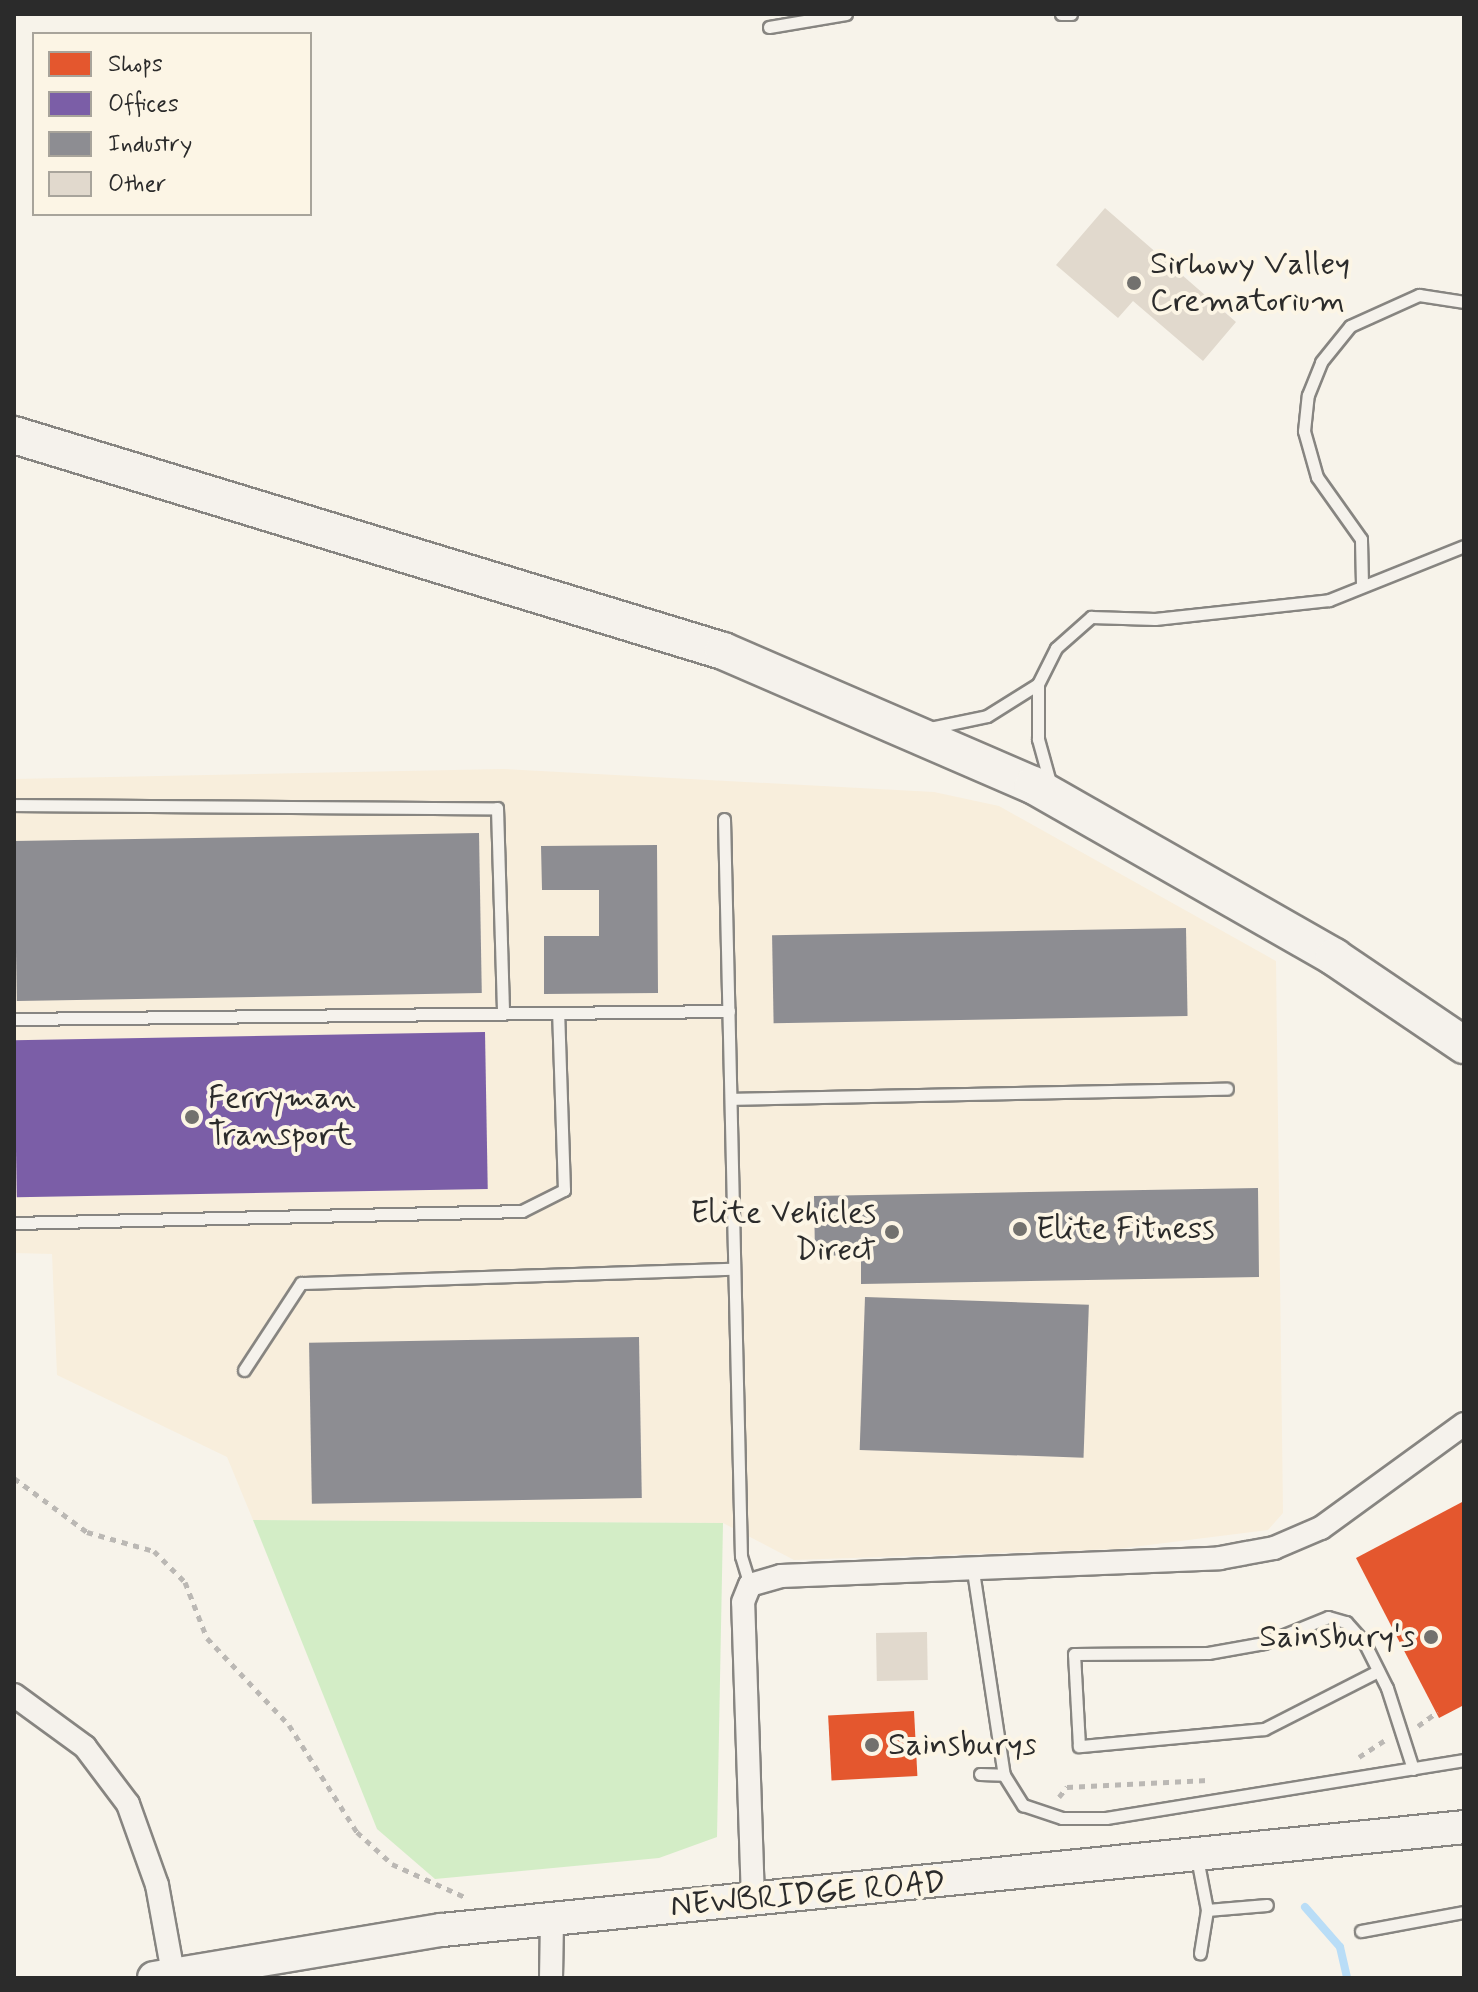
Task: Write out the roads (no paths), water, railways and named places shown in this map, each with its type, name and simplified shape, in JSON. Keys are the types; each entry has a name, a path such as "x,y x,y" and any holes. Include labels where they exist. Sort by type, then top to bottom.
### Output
{"main road":[{"path":"14,435 723,651 1054,797 1334,957 1464,1045"},
{"name":"NEWBRIDGE ROAD","path":"164,1976 552,1918 1197,1857 1464,1827"}],"street":[{"path":"753,1900 743,1602 750,1585 781,1576 973,1571 1220,1558 1274,1548 1321,1528 1464,1424"},
{"path":"14,1695 85,1747 128,1804 157,1885 164,1976"},
{"path":"551,1978 552,1918"}],"lane":[{"path":"769,27 846,14"},
{"path":"1061,14 1071,14"},
{"path":"1362,584 1361,539 1317,477 1304,431 1308,395 1321,362 1350,326 1419,295 1464,302"},
{"path":"1054,797 1038,739 1038,684 1056,648 1091,617 1155,619 1329,600 1362,584 1464,546"},
{"path":"906,731 987,716 1038,684"},
{"path":"14,805 497,808 503,1014"},
{"path":"724,819 741,1556 750,1585"},
{"path":"14,1019 729,1011"},
{"path":"14,1223 522,1211 564,1190 558,1013"},
{"path":"731,1099 1227,1089"},
{"path":"244,1370 301,1283 734,1269"},
{"path":"973,1571 1004,1775 1023,1805 1046,1812 1106,1818 1464,1760"},
{"path":"1378,1671 1264,1729 1079,1746 1074,1654 1208,1653 1264,1643 1328,1617 1346,1622 1378,1671 1413,1769"},
{"path":"980,1774 1004,1775"},
{"path":"1197,1857 1207,1910 1200,1953"},
{"path":"1207,1910 1267,1905"},
{"path":"1361,1931 1464,1912"}],"waterway":[{"path":"1305,1907 1340,1947 1347,1978"}],"place":[{"name":"Sirhowy Valley Crematorium","path":"1134,283"},
{"name":"Ferryman Transport","path":"192,1117"},
{"name":"Elite Fitness","path":"1020,1229"},
{"name":"Elite Vehicles Direct","path":"892,1232"},
{"name":"Sainsbury's","path":"1431,1637"},
{"name":"Sainsburys","path":"872,1745"}]}
